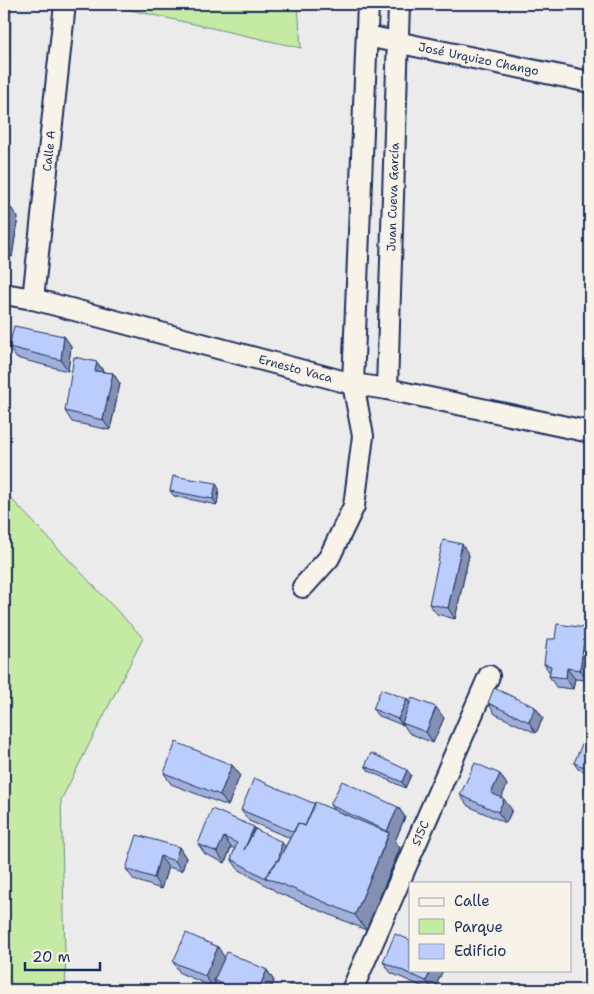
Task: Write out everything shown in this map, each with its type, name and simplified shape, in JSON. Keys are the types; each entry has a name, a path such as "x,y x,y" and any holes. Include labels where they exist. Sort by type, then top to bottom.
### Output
{"street":[{"name":"Calle A","path":"33,299 65,4"},
{"path":"303,587 329,558 354,506 363,436 353,384 368,4"},
{"name":"Juan Cueva García","path":"387,389 399,4"},
{"name":"José Urquizo Chango","path":"367,36 399,41 590,82"},
{"name":"Ernesto Vaca","path":"4,294 33,299 353,384 387,389 590,432"},
{"name":"S15C","path":"352,990 489,676"}],"green space":[{"path":"4,4 11,4 8,282 4,281"},
{"path":"104,4 298,4 301,48"},
{"path":"4,491 143,638 61,800 66,990 4,990"}],"building":[{"path":"4,205 10,207 4,246"},
{"path":"14,326 64,336 61,360 9,347"},
{"path":"74,357 97,362 95,371 113,373 103,420 65,411"},
{"path":"173,476 216,483 213,499 170,491"},
{"path":"443,540 462,544 448,608 429,604"},
{"path":"557,624 586,628 580,670 567,668 566,678 549,676 551,666 544,664 547,639 555,639"},
{"path":"590,631 590,681 586,680"},
{"path":"494,688 535,707 529,722 488,703"},
{"path":"381,689 407,699 398,719 373,709"},
{"path":"412,698 436,707 426,732 402,723"},
{"path":"587,732 590,733 590,769 574,763"},
{"path":"176,742 232,765 220,795 164,773"},
{"path":"371,753 407,770 402,782 365,766"},
{"path":"475,763 500,774 491,793 504,799 498,812 460,795"},
{"path":"254,778 315,804 305,826 298,823 294,832 241,810"},
{"path":"342,781 398,807 387,831 330,805"},
{"path":"315,802 389,833 355,915 265,877 278,861 298,823 305,826"},
{"path":"212,809 254,827 244,850 255,829 282,842 279,858 265,877 267,879 231,859 237,843 224,837 217,852 198,844"},
{"path":"137,835 179,847 175,861 160,856 154,878 126,869"},
{"path":"186,933 218,947 205,976 173,962"},
{"path":"395,934 409,940 409,972 430,972 426,981 383,962"},
{"path":"227,952 267,970 258,990 236,990 214,980"},
{"path":"290,984 306,990 287,990"},
{"path":"529,985 541,990 527,990"}]}
